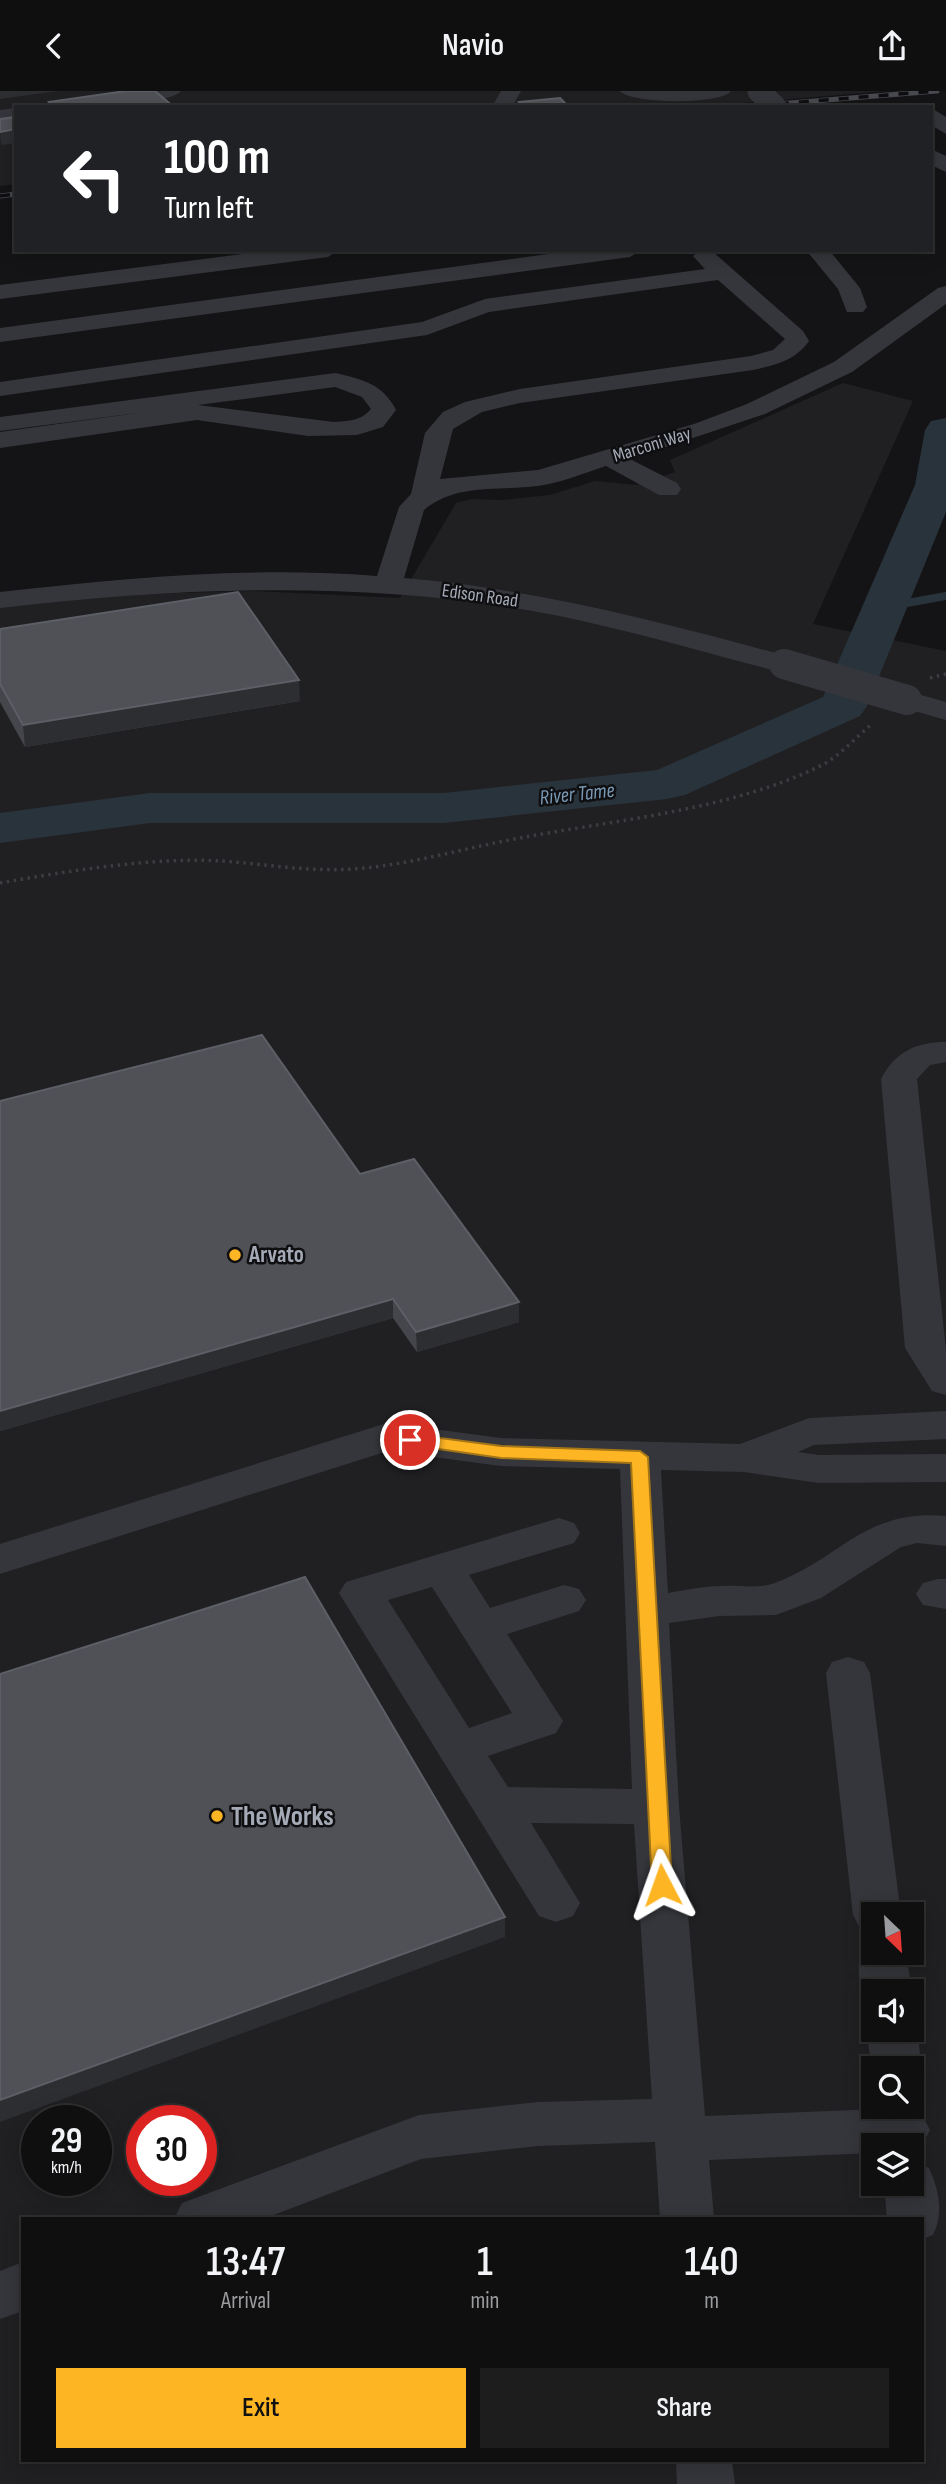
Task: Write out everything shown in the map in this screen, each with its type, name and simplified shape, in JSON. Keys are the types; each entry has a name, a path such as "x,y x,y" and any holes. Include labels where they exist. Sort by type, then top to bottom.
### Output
{"street":[{"path":"77,105 171,91"},
{"path":"630,91 684,96 721,91"},
{"path":"759,91 773,105"},
{"path":"933,116 946,128"},
{"path":"0,292 312,252"},
{"path":"0,335 615,252"},
{"path":"388,585 412,507 424,497 439,430 461,412 520,396 753,363 792,349 797,341 795,336 699,252"},
{"path":"819,252 849,288 855,307"},
{"path":"0,389 427,328 485,306 723,273"},
{"name":"Marconi Way","path":"424,497 449,485 515,482 609,458 703,429 802,388 843,367 946,293"},
{"path":"0,424 335,380 370,390 380,398 384,410 382,417 373,424 352,429 314,430 195,413 0,440"},
{"path":"609,458 668,489"},
{"name":"Edison Road","path":"0,600 103,587 174,583 315,582 388,585 491,596 614,618 784,664 916,689 946,711"},
{"path":"946,1052 918,1057 905,1065 899,1079 925,1348 946,1382"},
{"path":"744,1458 809,1432 946,1425"},
{"path":"0,1559 387,1437 501,1452 744,1458 819,1469 946,1468"},
{"path":"640,1457 656,1807 687,2217"},
{"path":"648,1611 719,1601 776,1600 806,1587 887,1537 917,1528 946,1531"},
{"path":"556,1903 361,1593 559,1533"},
{"path":"442,1568 540,1721 458,1749"},
{"path":"480,1627 564,1600"},
{"path":"848,1673 875,1902"},
{"path":"495,1805 656,1807"},
{"path":"206,2217 419,2137 538,2124 681,2129 903,2128"},
{"path":"911,2196 914,2217"},
{"path":"0,2295 21,2287"},
{"path":"704,2462 706,2484"}],"path":[{"path":"916,689 946,674"},
{"path":"0,883 57,873 185,861 222,861 271,868 350,869 395,865 469,847 711,802 768,787 821,767 880,717"}],"shaded area":[{"path":"0,91 887,91 721,105 14,105 14,184 0,186"},
{"path":"843,383 913,401 813,624 946,651 946,2484 0,2484 0,607 105,595 254,591 400,598 456,503 472,499 502,500 550,495 595,481 637,485 675,472 670,460"}],"building":[{"path":"126,91 155,91 172,105 52,105 49,102"},
{"path":"560,98 567,105 522,105 519,102"},
{"path":"14,117 14,129 0,132 0,119"},
{"path":"238,592 299,680 23,725 0,684 0,629"},
{"name":"Arvato","path":"262,1035 360,1174 414,1159 519,1302 416,1332 393,1299 0,1411 0,1101"},
{"name":"The Works","path":"305,1577 505,1917 0,2100 0,1674"}],"waterway":[{"name":"River Tame","path":"0,828 150,808 444,808 667,784 843,706 936,485 946,430"},
{"path":"885,607 946,596"}],"railway":[{"path":"764,105 937,91"},
{"path":"0,196 14,194"}],"place":[{"name":"Arvato","path":"235,1255"},
{"name":"The Works","path":"217,1816"}],"route":[{"path":"410,1440 501,1452 640,1457 662,1885"}]}
